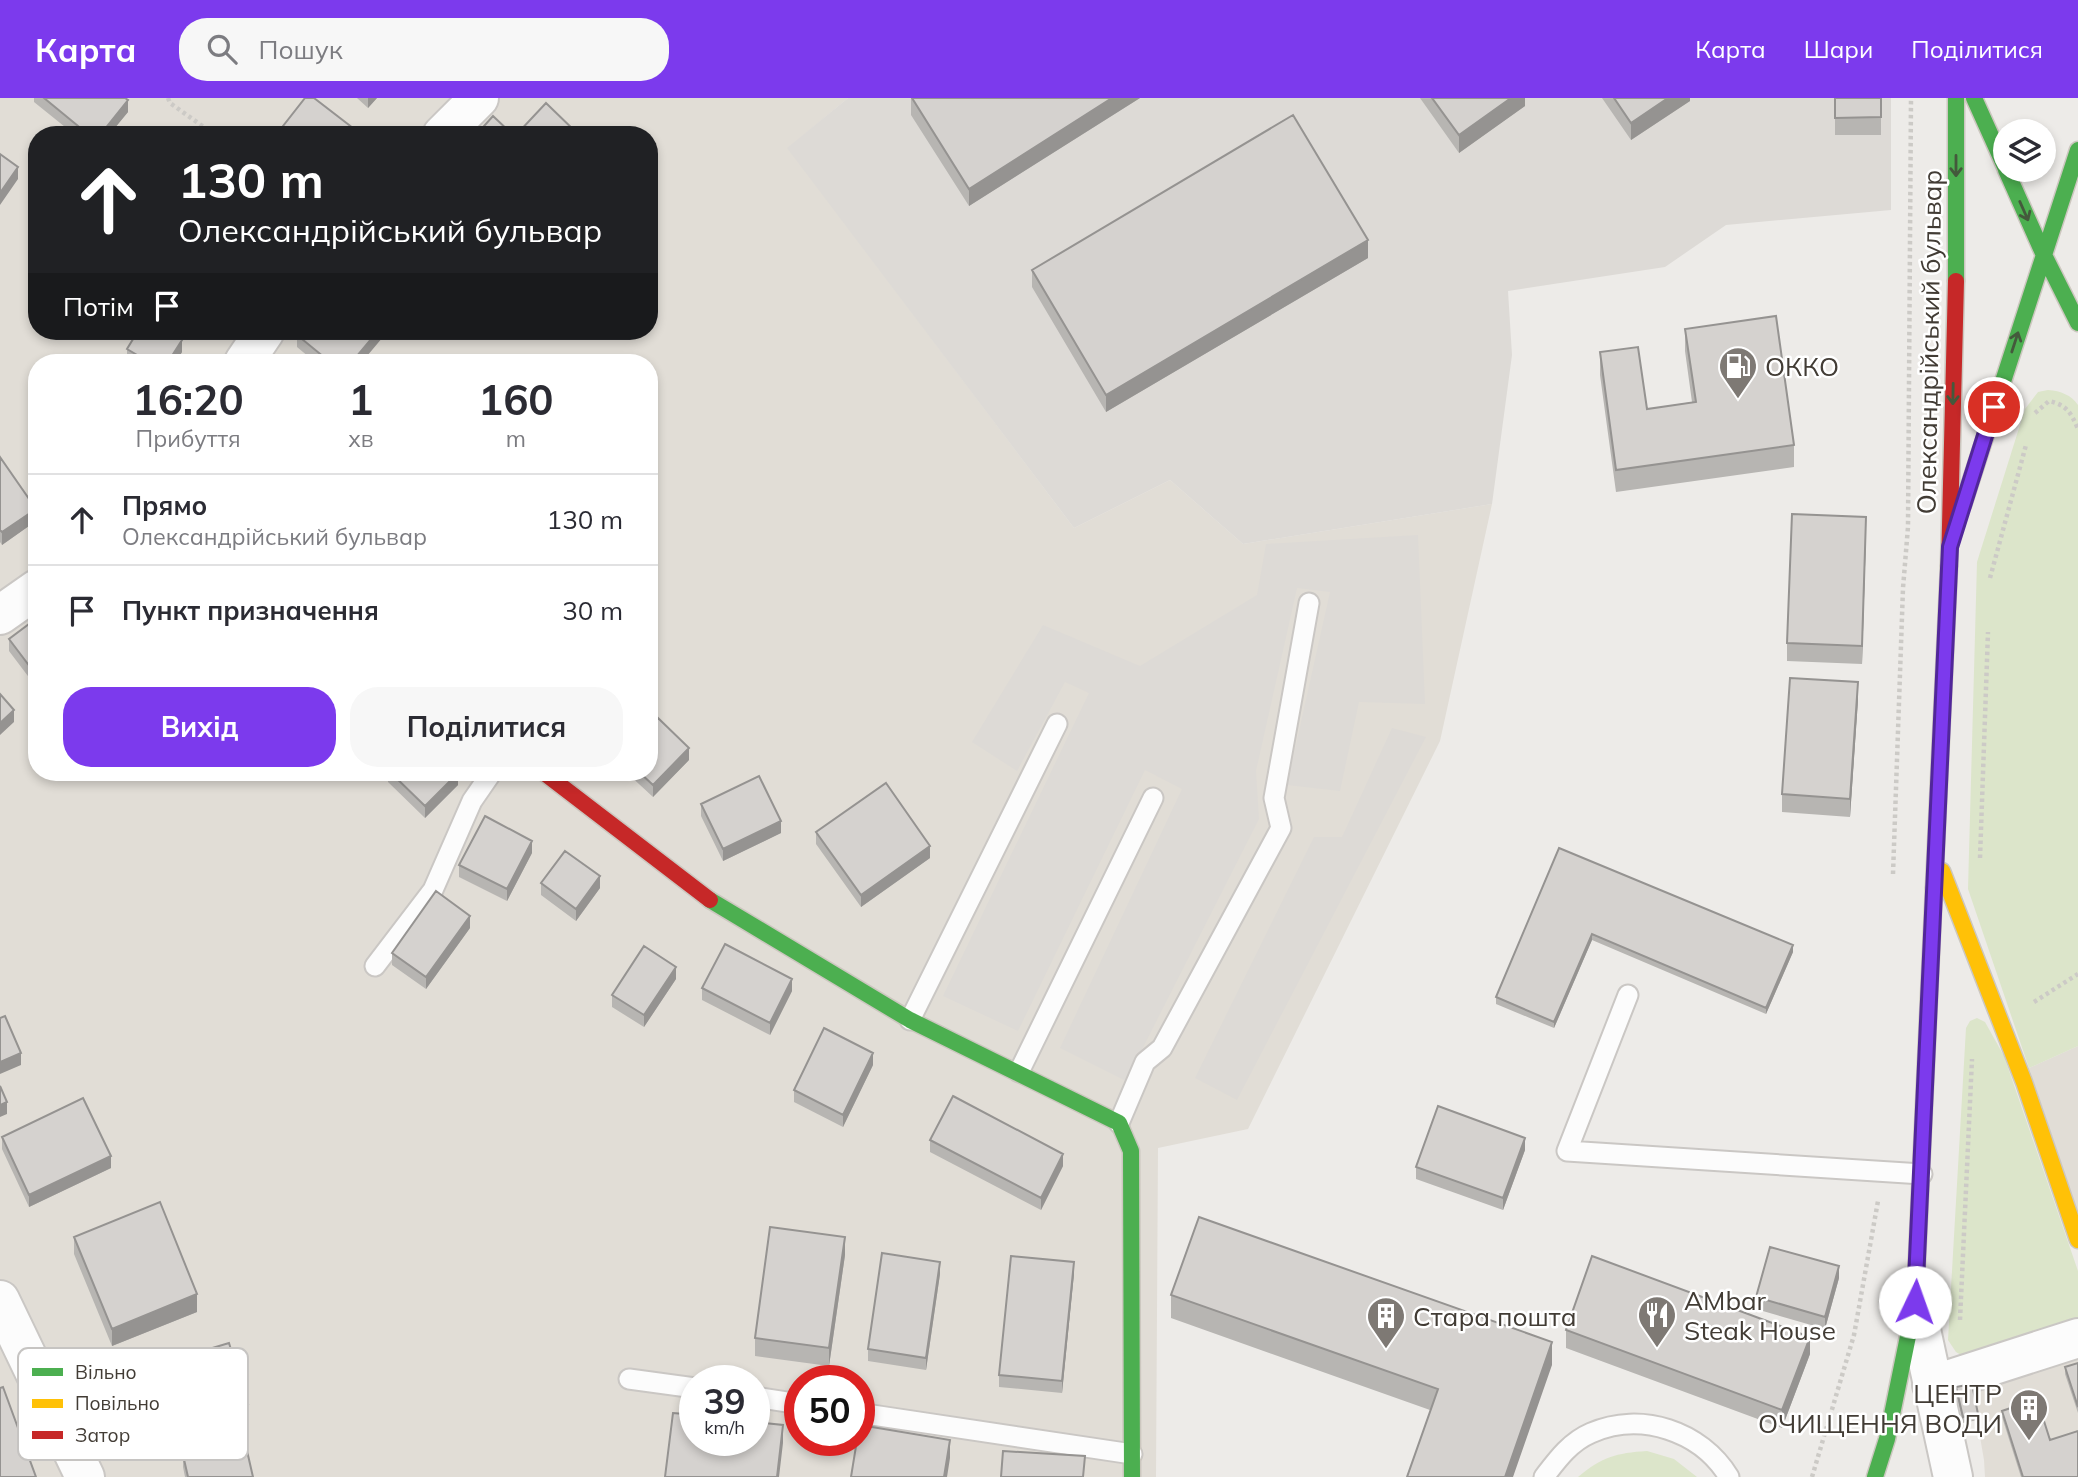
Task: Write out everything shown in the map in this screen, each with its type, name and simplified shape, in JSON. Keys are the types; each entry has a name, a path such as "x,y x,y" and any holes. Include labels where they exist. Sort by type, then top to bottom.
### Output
{"main road":[{"name":"Олександрійський бульвар","path":"1950,547 1956,296 1956,98"},
{"path":"1974,98 1993,141"},
{"name":"Олександрійський бульвар","path":"1950,547 2078,150"},
{"path":"2011,182 2078,323"},
{"path":"1875,1477 1887,1439 1915,1302 1950,547"},
{"path":"555,781 721,908 910,1020 1119,1123 1131,1151 1132,1477"},
{"path":"1936,856 2001,1024 2078,1240"}],"street":[{"path":"451,126 478,98"},
{"path":"0,615 28,595"},
{"path":"0,1300 23,1348"},
{"path":"1915,1302 1952,1477"},
{"path":"1932,1385 2078,1338"},
{"path":"77,1460 85,1477"}],"lane":[{"path":"1119,1123 1145,1062 1162,1048 1281,828 1274,798 1309,603"},
{"path":"910,1020 1057,724"},
{"path":"375,966 433,890 472,801 486,781"},
{"path":"1019,1072 1153,798"},
{"path":"1628,995 1567,1151 1922,1174"},
{"path":"629,1379 679,1386"},
{"path":"875,1415 1132,1454"},
{"path":"1544,1477 1561,1454 1591,1433 1625,1424 1661,1426 1694,1440 1721,1464 1729,1477"}],"path":[{"path":"168,98 170,103 202,126"},
{"path":"1893,885 1903,589 1908,527 1911,98"},
{"path":"2049,401 2063,404 2072,414 2078,429"},
{"path":"2001,1024 2078,974"},
{"path":"1812,1477 1854,1335 1879,1199 1880,1170"}],"shaded area":[{"path":"0,98 848,98 788,148 1074,528 1170,480 1243,544 1492,504 1440,741 1248,1129 1158,1148 1156,1477 0,1477"},
{"path":"848,98 1891,98 1891,210 1726,225 1665,267 1508,291 1512,355 1492,504 1243,544 1170,480 1074,528 787,148"},
{"path":"1418,535 1425,704 1359,702 1340,791 1287,785 1330,592 1297,588 1256,771 1259,819 1126,1081 1060,1048 1182,789 1145,770 1018,1031 943,996 1089,693 1065,682 1017,771 972,742 1043,625 1140,666 1257,595 1266,544"},
{"path":"1392,728 1426,737 1237,1100 1195,1078 1314,837 1342,837"},
{"path":"2078,1046 2078,1213 2029,1068"},
{"path":"2078,1329 2078,1477 1985,1477 1972,1390"}],"green space":[{"path":"2048,390 2065,394 2078,405 2078,1046 2029,1068 1968,889 1977,562 2025,409 2038,392"},
{"path":"1977,1018 1985,1022 2004,1056 2078,1271 2078,1329 1971,1361 1956,1352 1948,1340 1966,1028 1970,1021"},
{"path":"1647,1451 1674,1459 1697,1477 1578,1477 1610,1457"}],"building":[{"path":"44,98 128,100 107,126 78,126"},
{"path":"305,98 314,98 350,126 283,126"},
{"path":"912,98 1112,98 969,189"},
{"path":"1432,98 1511,98 1459,135"},
{"path":"1614,98 1668,98 1631,123"},
{"path":"1835,98 1881,98 1881,117 1835,118"},
{"path":"546,103 570,126 524,126"},
{"path":"1293,115 1368,240 1106,395 1032,270"},
{"path":"493,116 504,126 484,126"},
{"path":"0,154 18,167 0,193"},
{"name":"ОККО","path":"1776,316 1794,445 1616,470 1600,352 1638,347 1647,409 1696,402 1685,329"},
{"path":"132,340 182,340 173,354 135,354 127,349"},
{"path":"303,340 370,340 359,354 320,354"},
{"path":"0,457 28,497 28,514 2,532"},
{"path":"1792,514 1866,517 1862,646 1787,643"},
{"path":"28,625 28,664 9,639"},
{"path":"1790,678 1858,682 1850,799 1782,794"},
{"path":"0,694 14,710 0,723"},
{"path":"658,718 689,748 658,780"},
{"path":"759,776 781,821 723,849 701,804"},
{"path":"399,781 450,781 425,806"},
{"path":"886,783 930,846 861,895 816,832"},
{"path":"485,816 532,841 507,889 459,865"},
{"path":"1559,848 1793,945 1766,1008 1592,934 1554,1022 1496,997"},
{"path":"565,851 600,876 576,909 541,883"},
{"path":"436,891 470,916 426,977 392,953"},
{"path":"725,944 792,979 770,1023 702,988"},
{"path":"644,946 676,967 644,1015 612,995"},
{"path":"5,1016 21,1053 0,1062 0,1018"},
{"path":"824,1028 873,1053 843,1115 794,1090"},
{"path":"0,1086 7,1102 0,1105"},
{"path":"953,1096 1063,1154 1041,1198 930,1140"},
{"path":"83,1098 111,1156 29,1195 2,1137"},
{"path":"1438,1106 1525,1138 1503,1198 1416,1167"},
{"path":"160,1202 197,1294 112,1329 74,1237"},
{"name":"Стара пошта","path":"1199,1217 1552,1342 1505,1477 1407,1477 1438,1389 1171,1295"},
{"path":"770,1227 845,1237 829,1348 755,1338"},
{"path":"1770,1247 1839,1266 1825,1317 1756,1297"},
{"path":"882,1253 940,1262 926,1358 868,1349"},
{"path":"1011,1256 1074,1262 1062,1381 999,1375"},
{"path":"1592,1256 1810,1337 1782,1410 1566,1330"},
{"path":"229,1343 231,1348 212,1348"},
{"name":"ЦЕНТР ОЧИЩЕННЯ ВОДИ","path":"2078,1363 2078,1407 2065,1367"},
{"path":"1972,1384 1978,1414 1963,1417 1956,1387"},
{"path":"3,1387 18,1428 18,1460 30,1460 36,1477 0,1477 0,1388"},
{"name":"ЦЕНТР ОЧИЩЕННЯ ВОДИ","path":"2037,1399 2050,1440 2078,1431 2078,1477 2023,1477 2002,1411"},
{"path":"673,1413 679,1414 679,1456 770,1456 770,1424 783,1425 777,1477 665,1477"},
{"path":"875,1428 950,1440 944,1477 851,1477 854,1456 875,1456"},
{"path":"1003,1451 1085,1456 1083,1477 1001,1477"},
{"path":"248,1455 253,1477 188,1477 184,1460 248,1460"}],"traffic: fast":[{"path":"1956,98 1956,281"},
{"path":"1974,98 1993,140"},
{"path":"1963,505 2078,150"},
{"path":"2011,182 2078,323"},
{"path":"1875,1477 1887,1439 1915,1302 1934,888"},
{"path":"710,900 910,1020 1119,1123 1131,1151 1132,1477"}],"traffic: slow":[{"path":"1934,888 1949,566"},
{"path":"1942,871 2024,1082 2078,1240"}],"traffic: jam":[{"path":"1949,566 1956,281"},
{"path":"555,781 710,900"}],"place":[{"name":"ОККО","path":"1738,400"},
{"name":"AMbar Steak House","path":"1657,1349"},
{"name":"Стара пошта","path":"1386,1350"},
{"name":"ЦЕНТР ОЧИЩЕННЯ ВОДИ","path":"2029,1442"}],"route":[{"path":"1915,1302 1950,547 1994,407"}]}
